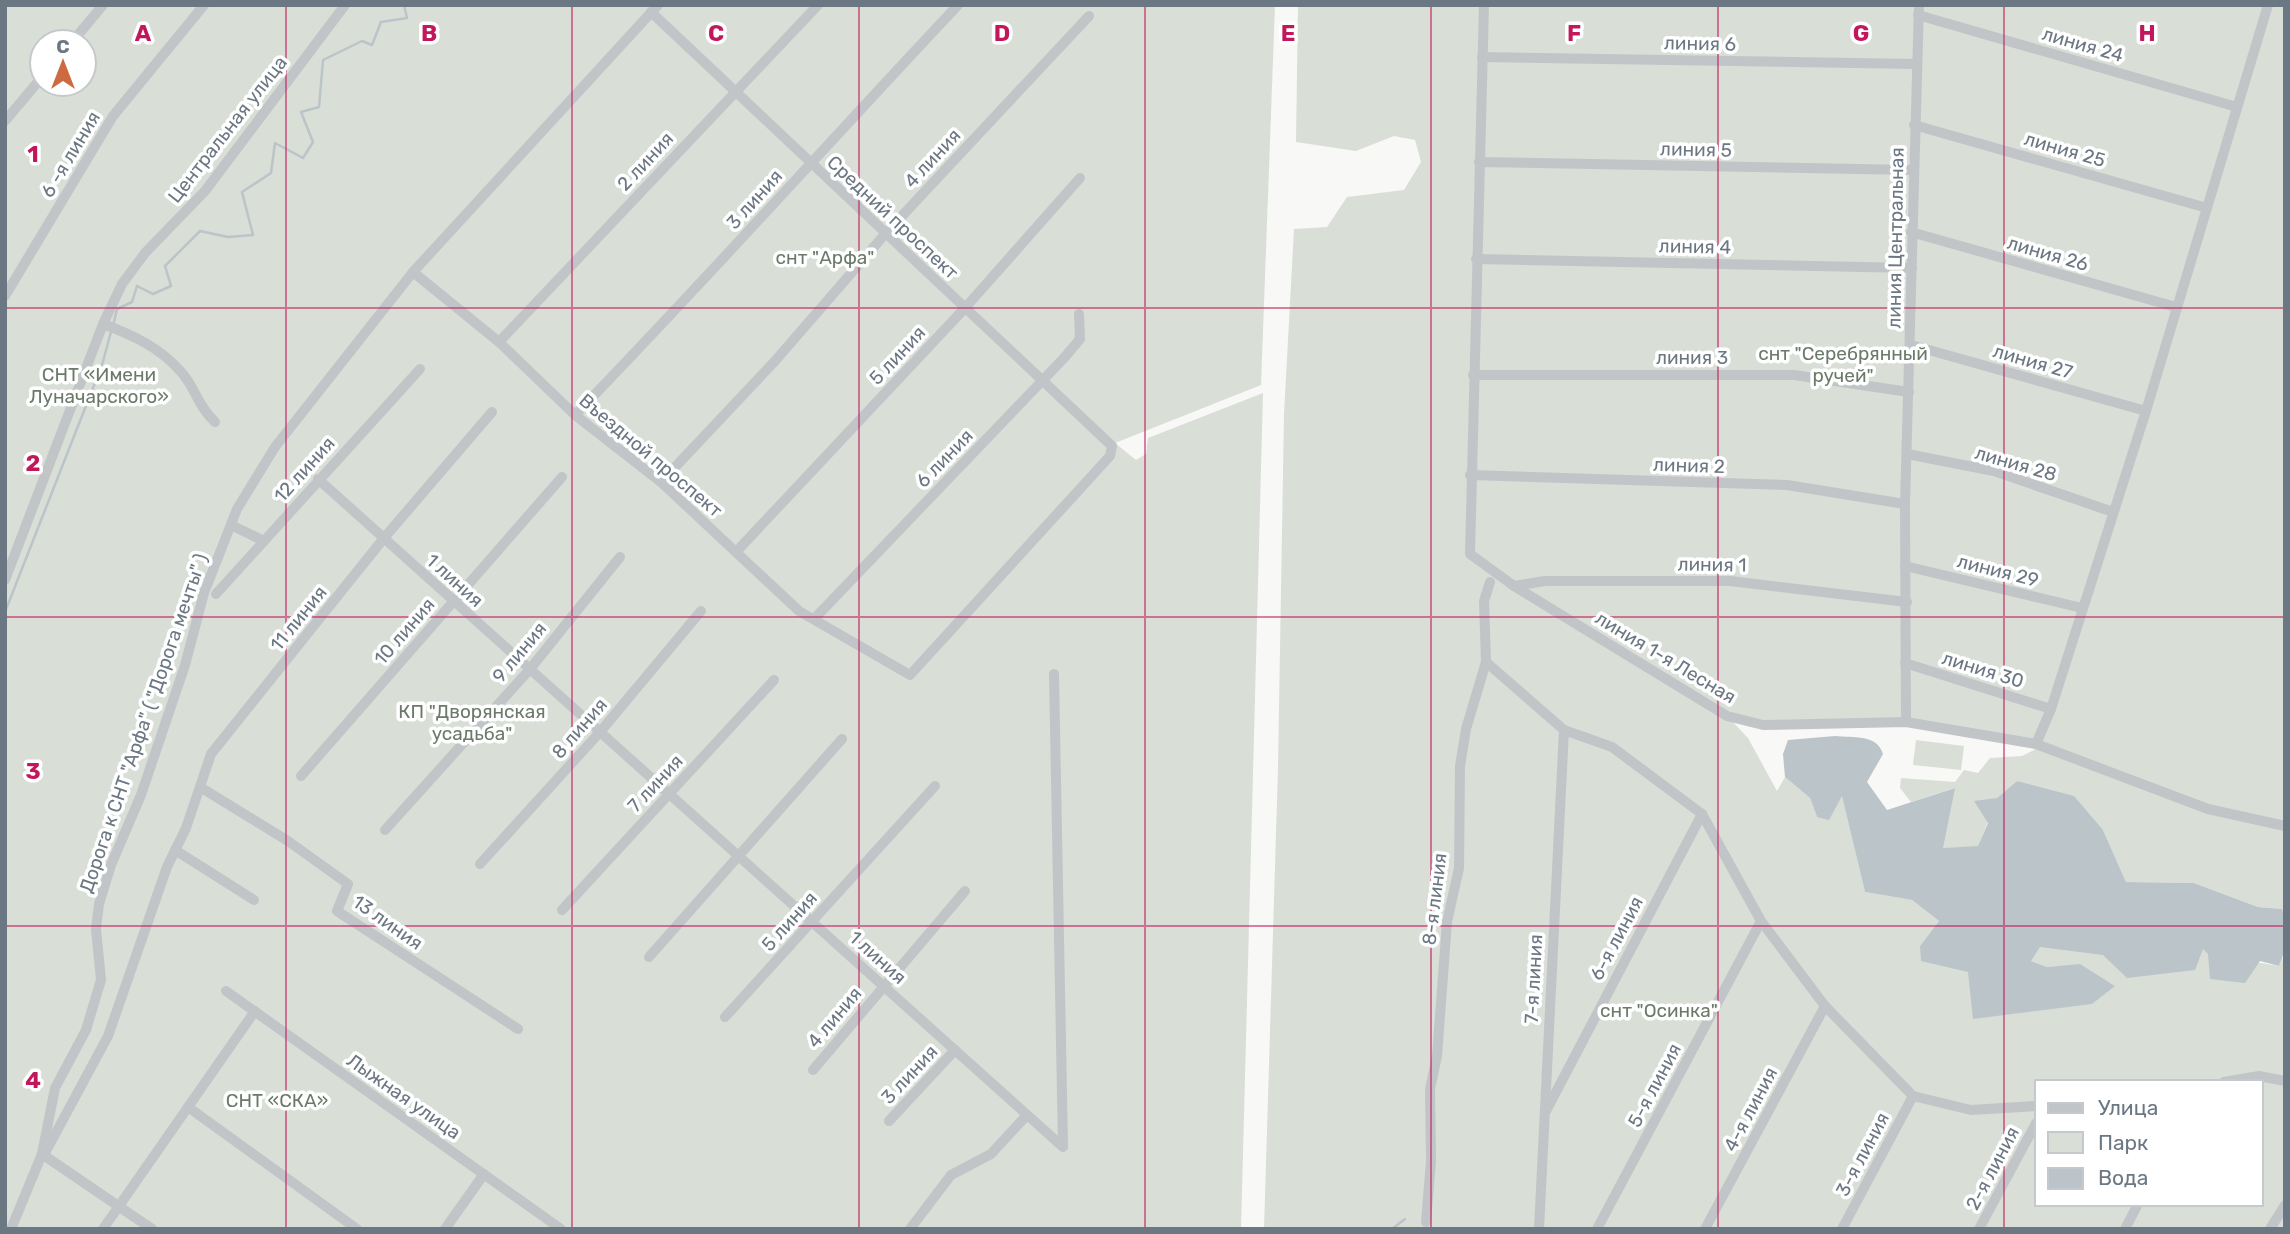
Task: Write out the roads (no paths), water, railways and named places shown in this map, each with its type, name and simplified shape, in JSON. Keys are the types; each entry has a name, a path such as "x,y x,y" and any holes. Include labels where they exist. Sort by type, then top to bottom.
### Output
{"street":[{"path":"84,28 103,5"},
{"name":"6 -я линия","path":"5,296 113,116 204,5"},
{"name":"Центральная улица","path":"5,580 103,324 122,284 145,253 205,191 345,5"},
{"name":"2 линия","path":"499,342 818,5"},
{"name":"3 линия","path":"575,415 697,289 809,163 958,5"},
{"path":"1471,475 1484,5"},
{"path":"2265,6 2146,411 2040,745 2208,809 2285,826"},
{"path":"413,272 654,9"},
{"name":"Средний проспект","path":"654,9 809,163 1044,379 1112,446 1110,456 910,675"},
{"name":"линия 24","path":"1918,10 2237,107"},
{"name":"линия Центральная","path":"1906,723 1905,504 1918,10"},
{"name":"4 линия","path":"661,482 775,361 886,233 1089,16"},
{"name":"линия 6","path":"1482,57 1917,64"},
{"path":"5,121 28,94"},
{"name":"линия 25","path":"1914,125 2207,208"},
{"name":"линия 5","path":"1479,162 1912,170"},
{"name":"5 линия","path":"736,552 965,308 1080,178"},
{"name":"линия 26","path":"1911,232 2176,307"},
{"name":"линия 4","path":"1476,258 1912,268"},
{"name":"Въездной проспект","path":"413,272 499,342 575,415 661,482 799,611 910,675"},
{"name":"Дорога к СНТ \"Арфа\" ( \"Дорога мечты\" )","path":"11,1229 43,1155 55,1088 86,1030 101,980 96,929 99,904 111,865 141,795 185,665 204,593 231,525 275,447 413,272"},
{"name":"6 линия","path":"815,618 1080,339 1079,314"},
{"path":"103,324 152,345 183,374 203,412 215,422"},
{"name":"линия 27","path":"1911,345 2146,411"},
{"name":"12 линия","path":"216,594 420,369"},
{"name":"линия 3","path":"1473,375 1794,375 1909,392"},
{"name":"11 линия","path":"43,1155 108,1036 167,867 211,754 384,538 492,412"},
{"name":"линия 28","path":"1907,454 1994,471 2113,512"},
{"name":"линия 2","path":"1471,475 1787,485 1905,504"},
{"name":"линия 1-я Лесная","path":"1471,475 1470,554 1514,586 1727,716 1763,725 1906,723 2040,745"},
{"name":"10 линия","path":"301,776 562,477"},
{"name":"1 линия","path":"318,480 452,603 530,669 1063,1147 1054,674"},
{"path":"231,525 264,541"},
{"name":"9 линия","path":"386,830 530,669 620,556"},
{"name":"линия 29","path":"1905,566 2082,608"},
{"name":"линия 1","path":"1514,586 1545,581 1730,581 1907,602"},
{"name":"8-я линия","path":"1426,1222 1431,1161 1430,1088 1437,1056 1447,922 1459,868 1460,766 1466,729 1486,662 1485,601 1490,582"},
{"name":"8 линия","path":"480,864 600,732 701,611"},
{"path":"1486,662 1564,730 1612,747 1702,814 1761,921 1825,1006 1913,1096 1970,1110 2035,1107"},
{"name":"линия 30","path":"1905,663 2051,709"},
{"name":"7 линия","path":"562,910 774,680"},
{"name":"7-я линия","path":"1539,1229 1564,730"},
{"path":"649,957 842,739"},
{"name":"5 линия","path":"725,1017 935,786"},
{"name":"13 линия","path":"200,787 289,841 348,884 337,911 518,1029"},
{"name":"6-я линия","path":"1543,1116 1702,814"},
{"path":"175,850 254,900"},
{"name":"4 линия","path":"813,1070 965,891"},
{"name":"5-я линия","path":"1597,1229 1761,921"},
{"name":"Лыжная улица","path":"226,991 561,1229"},
{"name":"4-я линия","path":"1705,1229 1825,1006"},
{"path":"103,1229 255,1012"},
{"name":"3 линия","path":"889,1121 955,1050"},
{"path":"2236,1080 2259,1076 2285,1081"},
{"name":"3-я линия","path":"1842,1229 1913,1096"},
{"path":"188,1107 357,1229"},
{"path":"910,1229 951,1175 991,1154 1026,1116"},
{"name":"2-я линия","path":"1979,1229 2035,1125"},
{"path":"43,1155 152,1229"},
{"path":"445,1229 484,1174"},
{"path":"2270,1229 2285,1205"},
{"path":"2124,1229 2137,1206"}],"water":[{"path":"1835,736 1864,738 1876,743 1880,748 1883,754 1867,782 1887,810 1955,788 1943,848 1978,846 1988,823 1974,801 1997,798 2017,781 2074,796 2103,830 2126,882 2194,883 2258,907 2282,909 2286,938 2279,966 2260,961 2245,983 2210,979 2208,954 2203,949 2195,970 2127,978 2103,955 2040,947 2031,961 2047,967 2080,964 2115,986 2092,1004 1973,1019 1968,972 1921,961 1920,946 1939,921 1912,900 1865,892 1842,796 1829,820 1817,817 1810,798 1785,777 1783,754 1788,740"}],"waterway":[{"path":"113,326 117,309 132,302 137,286 153,294 171,286 165,266 200,231 228,237 253,235 242,192 271,173 275,143 303,158 313,142 301,112 319,107 323,60 362,41 372,45 381,22 407,18 404,5"},
{"path":"412,5 420,5"},
{"path":"5,612 102,365 111,332"},
{"path":"1392,1229 1405,1219"}],"park label":[{"name":"снт \"Арфа\"","path":"825,257"},
{"name":"снт \"Серебрянный ручей\"","path":"1843,364"},
{"name":"СНТ «Имени Луначарского»","path":"99,385"},
{"name":"КП \"Дворянская усадьба\"","path":"472,722"},
{"name":"снт \"Осинка\"","path":"1659,1010"},
{"name":"СНТ «СКА»","path":"277,1100"}]}
